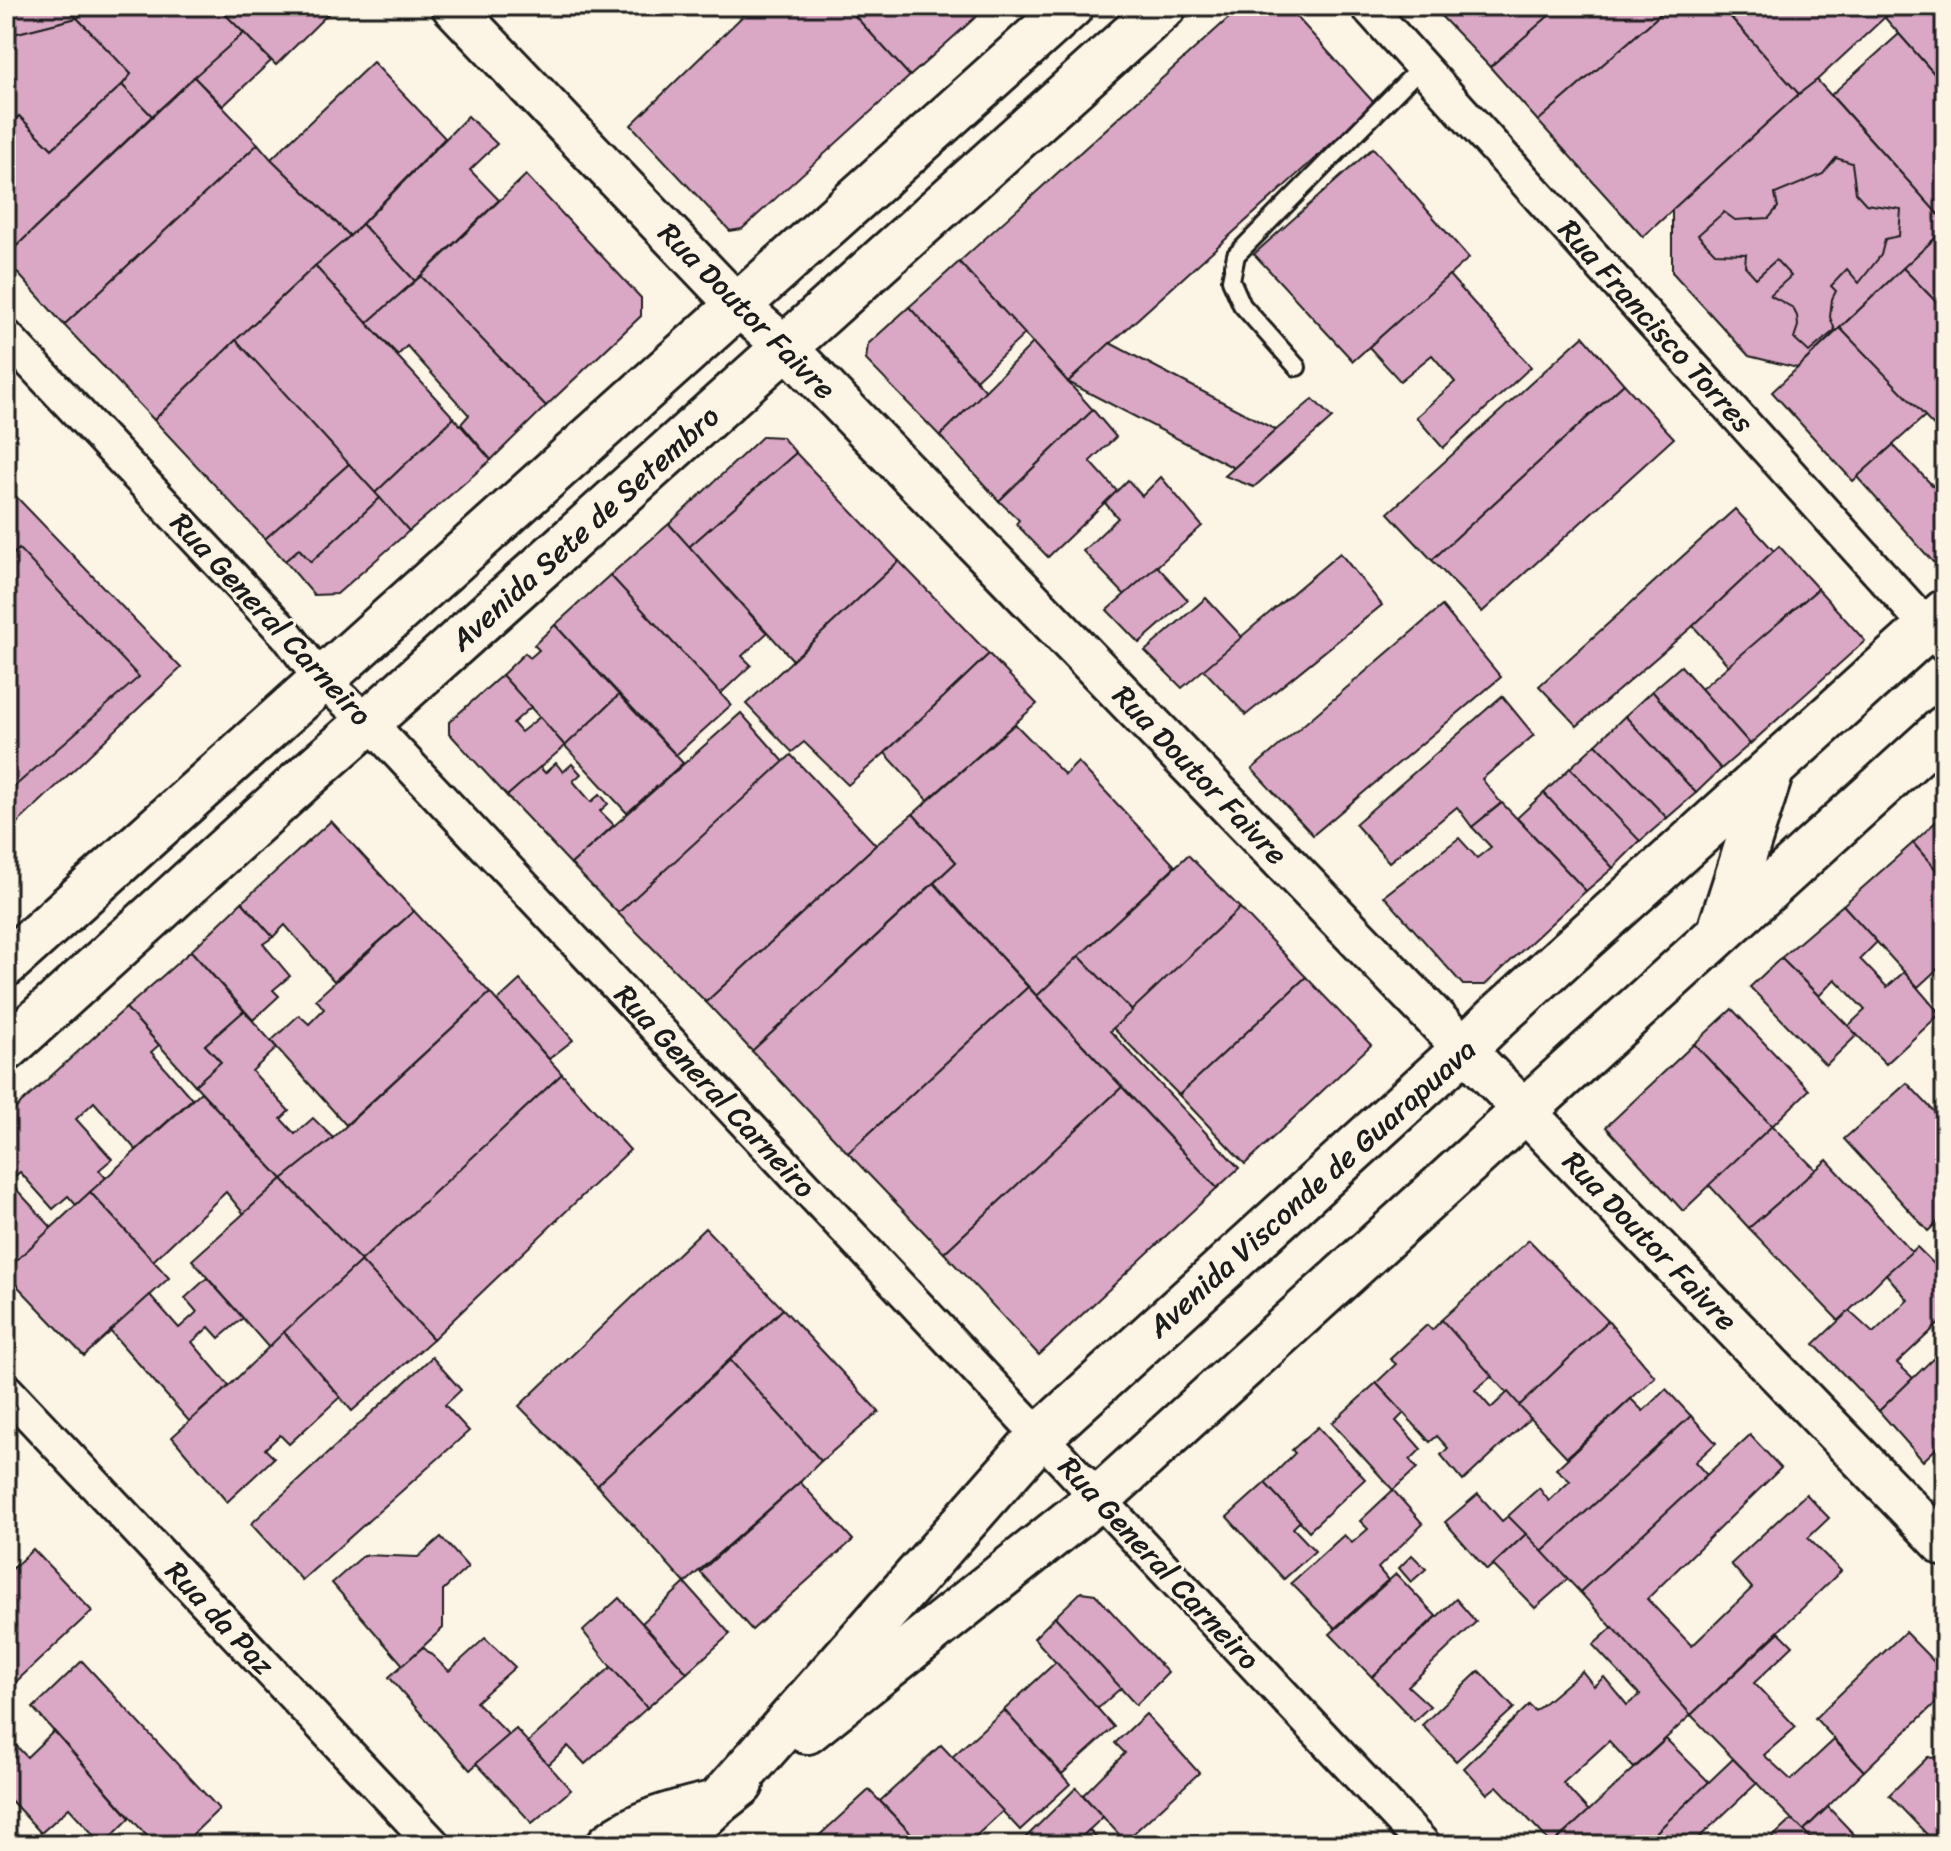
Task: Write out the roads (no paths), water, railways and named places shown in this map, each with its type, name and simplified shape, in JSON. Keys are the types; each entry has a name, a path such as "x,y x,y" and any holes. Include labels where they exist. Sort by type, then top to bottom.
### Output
{"main road":[{"name":"Avenida Sete de Setembro","path":"6,964 1071,6"},
{"name":"Avenida Sete de Setembro","path":"6,1049 1164,6"},
{"name":"Avenida Visconde de Guarapuava","path":"718,1802 1040,1436 1772,769 1939,628"},
{"name":"Avenida Visconde de Guarapuava","path":"672,1845 718,1802 1099,1498 1945,728"},
{"path":"1719,933 1772,769"},
{"path":"609,1845 672,1813 718,1802 717,1845"}],"street":[{"name":"Rua Doutor Faivre","path":"452,6 738,306 786,347 1945,1546"},
{"name":"Rua Francisco Torres","path":"1367,6 1939,628"},
{"name":"Rua General Carneiro","path":"6,336 287,635 322,681 369,722 1424,1845"},
{"name":"Rua da Paz","path":"6,1390 434,1845"}],"lane":[{"path":"1297,367 1242,305 1231,280 1236,255 1421,67"}]}
